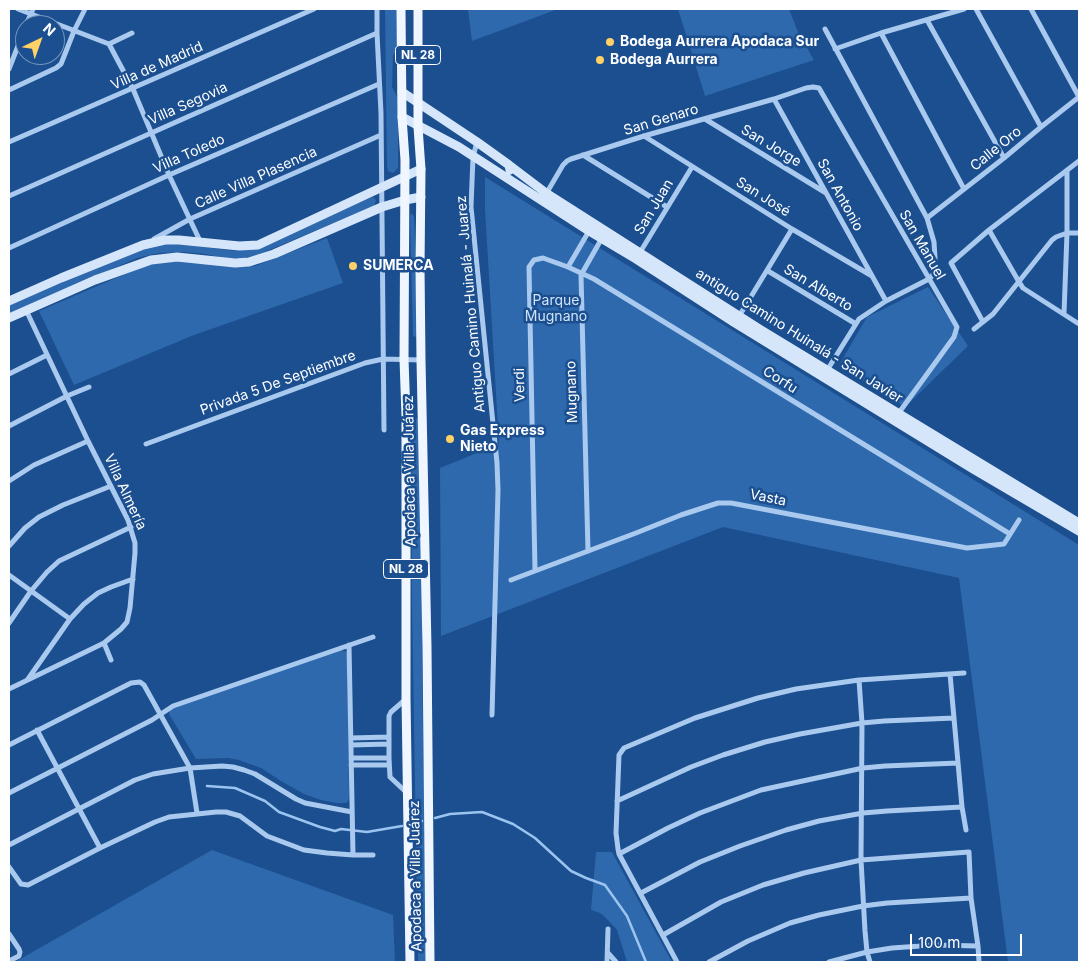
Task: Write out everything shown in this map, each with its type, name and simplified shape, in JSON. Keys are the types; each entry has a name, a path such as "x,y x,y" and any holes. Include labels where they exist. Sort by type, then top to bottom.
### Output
{"main road":[{"name":"Apodaca a Villa Juárez","path":"401,9 402,117 405,176 406,698 410,962"},
{"name":"Apodaca a Villa Juárez","path":"418,9 430,962"},
{"path":"402,92 418,101 509,165 544,197 589,231 638,256"},
{"path":"402,117 459,147 512,183 544,197 737,320 896,417 973,469 1079,531"},
{"path":"509,165 512,183"},
{"path":"9,301 142,245 170,240 247,246 258,244 421,169"},
{"path":"9,318 95,280 148,261 177,257 248,262 274,254 382,207 421,197"},
{"path":"269,240 274,254"},
{"path":"142,245 148,261"},
{"name":"antiguo Camino Huinalá - San Javier","path":"896,417 1079,523"}],"street":[{"path":"18,9 32,11 74,31 109,44 133,89 169,175 200,241"},
{"path":"9,90 58,67 63,60 85,9"},
{"name":"Villa de Madrid","path":"9,142 133,89 304,11 314,9"},
{"path":"378,9 384,430"},
{"path":"835,48 964,9"},
{"path":"976,9 1041,127"},
{"path":"1031,9 1079,97"},
{"path":"928,20 1004,158"},
{"path":"825,29 927,218 934,242 935,258 934,272 929,279 886,301 862,317 826,374"},
{"path":"109,44 132,33"},
{"name":"Villa Segovia","path":"9,196 377,33"},
{"path":"882,33 964,189"},
{"path":"9,69 15,54"},
{"name":"Villa Toledo","path":"9,248 169,175 379,84"},
{"name":"San Manuel","path":"806,88 817,87 821,91 957,327 954,337 896,417"},
{"name":"San Genaro","path":"544,197 567,161 806,88"},
{"name":"Calle Oro","path":"927,218 1079,97"},
{"name":"San Antonio","path":"774,99 886,301"},
{"name":"San Jorge","path":"705,119 826,193"},
{"name":"Calle Villa Plasencia","path":"142,245 190,219 381,135"},
{"name":"San José","path":"644,136 872,276"},
{"name":"Antiguo Camino Huinalá - Juarez","path":"477,142 473,156 471,214 497,463 498,490 492,715"},
{"path":"583,156 667,207"},
{"path":"983,322 951,263 989,230 1079,161"},
{"name":"San Juan","path":"638,256 692,166"},
{"path":"1064,314 1068,233 1067,170"},
{"path":"737,320 792,228"},
{"path":"989,230 1019,282 1028,292 1079,324"},
{"path":"568,267 589,231"},
{"path":"974,330 993,314 1046,246 1056,237 1068,233 1079,233"},
{"name":"Mugnano","path":"588,551 580,276 602,238"},
{"name":"Corfu","path":"534,260 542,258 568,267 602,284 1010,534"},
{"name":"Verdi","path":"534,260 529,267 535,570"},
{"name":"San Alberto","path":"768,271 856,324"},
{"name":"Villa Almería","path":"9,689 104,643 118,632 127,622 134,580 135,543 131,527 26,310"},
{"path":"9,374 47,355"},
{"name":"Privada 5 De Septiembre","path":"146,444 365,363 383,359 421,360"},
{"path":"9,426 89,386"},
{"path":"9,481 34,465 88,441"},
{"path":"9,546 25,528 39,517 111,486"},
{"name":"Vasta","path":"511,580 681,515 718,503 739,504 968,548 1004,544 1019,520"},
{"path":"9,623 31,591 59,561 131,527"},
{"path":"9,575 70,620"},
{"path":"28,679 70,620 84,604 98,593 134,580"},
{"path":"9,793 143,724 173,706 373,636"},
{"path":"104,643 111,660"},
{"path":"349,645 353,855"},
{"path":"678,962 619,854 616,833 619,755 625,747 695,718 796,688 859,680 964,673"},
{"path":"950,674 962,807 966,830"},
{"path":"859,680 863,768 861,860 867,952 870,962"},
{"path":"9,745 132,683 140,682 144,685 190,768 196,813"},
{"path":"406,698 389,716 388,737 390,778 408,794"},
{"path":"617,801 691,767 765,742 884,721 954,718"},
{"path":"37,730 100,848"},
{"path":"351,738 388,737"},
{"path":"351,745 389,744"},
{"path":"351,758 389,758"},
{"path":"619,854 700,812 783,784 863,768 958,763"},
{"path":"352,765 389,765"},
{"path":"9,844 135,780 153,774 190,768 233,767 255,774 305,803 352,812"},
{"path":"640,893 700,862 786,830 819,821 887,811 962,807"},
{"path":"9,867 18,881 26,885 155,822 169,817 196,813 226,812 240,816 267,836 304,850 373,855"},
{"path":"663,936 721,902 763,885 804,873 861,860 969,852 971,898 979,962"},
{"path":"709,962 790,923 819,915 887,903 971,898"},
{"path":"607,962 608,929"},
{"path":"9,934 20,952 19,956 9,961"},
{"path":"829,962 867,952 892,948 935,945 978,946"},
{"path":"608,953 616,962"}],"green space":[{"path":"385,9 397,9 398,50 393,55 392,87 398,98 398,168 393,173 388,171 387,166"},
{"path":"468,9 558,9 472,41"},
{"path":"678,9 789,9 798,32 814,60 705,96"},
{"name":"Parque Mugnano","path":"485,177 1079,545 1079,962 1008,962 959,578 723,527 441,636 440,468 499,444 485,209"},
{"path":"373,197 376,200 374,206 255,256 225,258 185,252 159,253 137,258 9,314 9,305 120,257 150,247 172,243 236,251 251,248"},
{"path":"411,213 414,216 417,274 416,337 413,336"},
{"path":"327,238 343,283 194,335 74,385 39,311 144,266 172,259 244,267 255,266"},
{"path":"928,287 968,346 905,407 839,365 867,317"},
{"path":"412,418 419,419 423,588 422,668 427,962 418,962 412,603"},
{"path":"341,650 347,654 349,798 346,803 321,800 304,794 261,768 239,760 228,758 196,759 169,714 170,709"},
{"path":"212,850 393,915 395,962 15,962"},
{"path":"596,852 612,852 672,962 627,962 617,930 600,913 591,910"}],"waterway":[{"path":"207,786 235,788 265,801 279,812 335,831 341,829 367,832 402,826"},
{"path":"435,818 450,814 482,812 513,824 535,838 571,871 605,885 627,916 646,962"},
{"path":"415,822 422,821"}],"place":[{"name":"Bodega Aurrera Apodaca Sur","path":"610,42"},
{"name":"Bodega Aurrera","path":"600,60"},
{"name":"SUMERCA","path":"353,266"},
{"name":"Gas Express Nieto","path":"450,439"}]}
